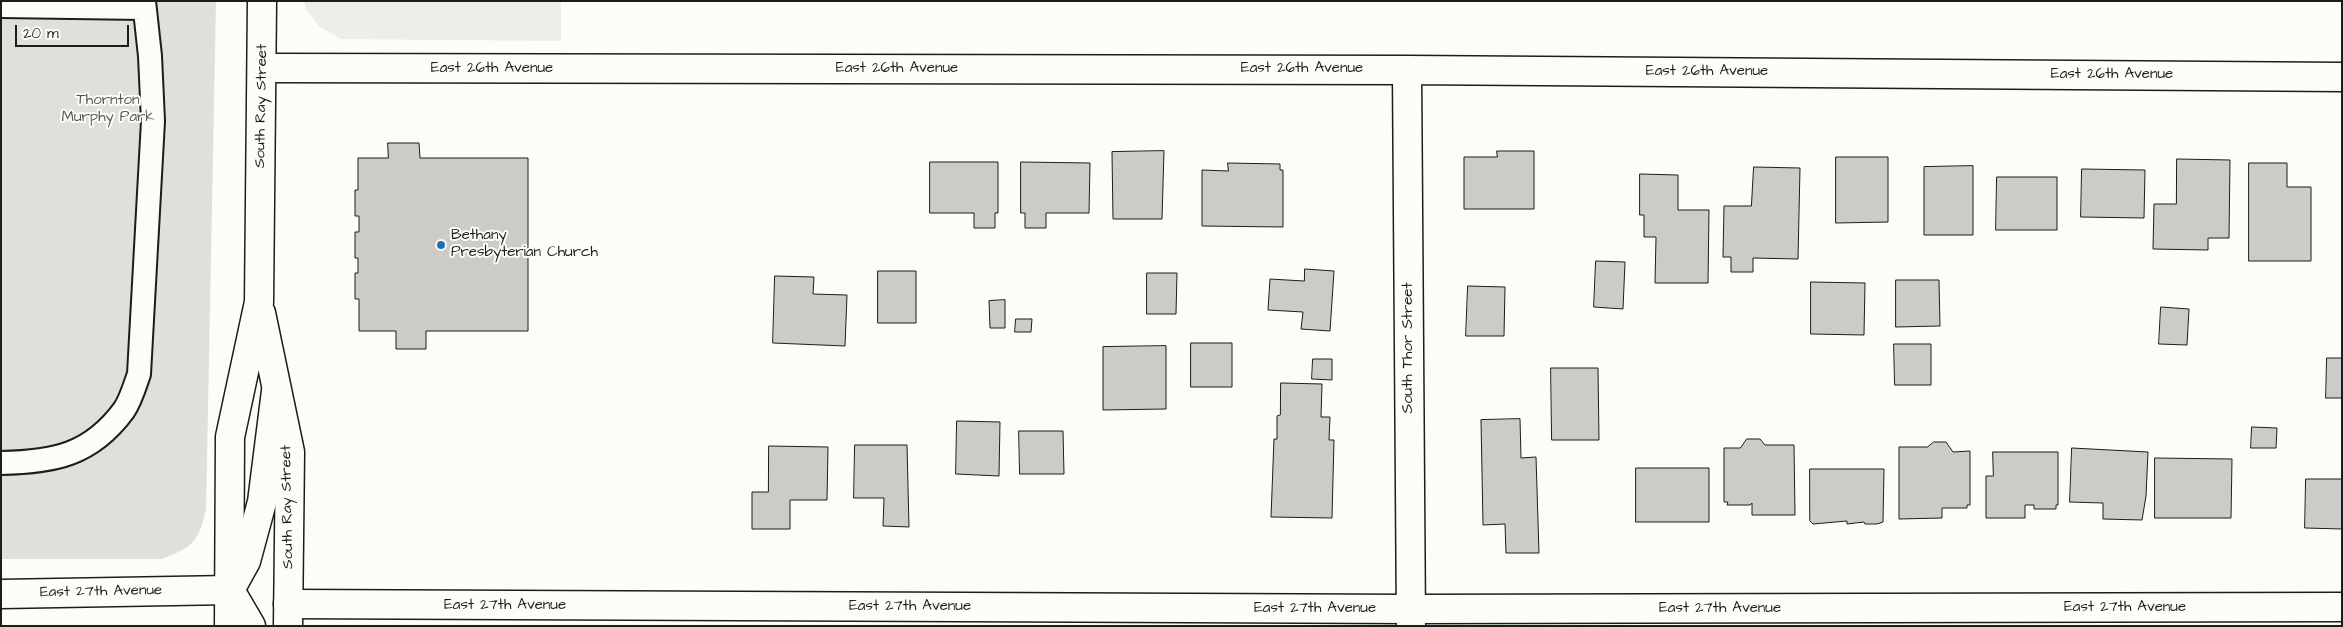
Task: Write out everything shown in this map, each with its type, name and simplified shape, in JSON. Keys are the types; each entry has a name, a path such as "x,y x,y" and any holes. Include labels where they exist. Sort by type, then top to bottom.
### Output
{"street":[{"name":"South Ray Street","path":"229,626 230,437 259,302 263,68 262,1"},
{"name":"East 26th Avenue","path":"263,68 1407,70 2342,77"},
{"name":"South Thor Street","path":"1407,70 1411,618"},
{"name":"South Ray Street","path":"259,302 290,452 288,615"},
{"path":"251,626 230,590 246,561 262,502 277,387"},
{"name":"East 27th Avenue","path":"1,594 230,590"},
{"name":"East 27th Avenue","path":"288,615 1411,618 2342,607"}],"lane":[{"path":"1,6 144,4 150,56 153,121 139,374 125,409 100,436 71,454 33,462 1,463"}],"shaded area":[{"path":"304,1 561,1 561,41 341,39 320,27 306,10"}],"green space":[{"name":"Thornton Murphy Park","path":"1,1 216,1 206,510 200,529 193,542 181,551 162,559 1,559"}],"building":[{"name":"Bethany Presbyterian Church","path":"388,143 419,143 420,158 528,158 528,331 426,331 426,349 396,349 396,331 359,331 359,299 355,299 355,273 358,273 358,258 355,258 355,232 359,232 359,216 355,216 355,190 358,190 358,158 388,158"},
{"path":"1164,151 1162,219 1113,219 1112,152"},
{"path":"1497,151 1534,151 1534,209 1464,209 1464,157 1497,157"},
{"path":"1836,157 1888,157 1888,222 1836,223"},
{"path":"2177,159 2230,160 2229,238 2208,238 2208,250 2153,249 2154,204 2176,204"},
{"path":"930,162 998,162 998,213 995,213 995,228 974,228 974,213 930,213"},
{"path":"1021,162 1090,163 1089,213 1046,213 1046,228 1025,228 1025,213 1021,213"},
{"path":"1228,163 1280,164 1280,170 1283,170 1283,227 1202,226 1202,170 1228,171"},
{"path":"2249,163 2287,163 2287,187 2311,187 2311,261 2249,261"},
{"path":"1973,166 1973,235 1924,235 1924,167"},
{"path":"1754,167 1800,168 1798,259 1753,258 1753,272 1731,272 1731,257 1723,257 1724,206 1751,206"},
{"path":"2082,169 2145,170 2144,218 2081,217"},
{"path":"1640,174 1678,175 1678,210 1709,210 1708,283 1655,283 1656,237 1644,237 1644,215 1640,215"},
{"path":"1997,177 2057,177 2057,230 1996,230"},
{"path":"1596,261 1625,262 1623,309 1594,307"},
{"path":"1305,269 1334,271 1330,331 1301,329 1303,312 1268,310 1270,279 1304,281"},
{"path":"878,271 916,271 916,323 878,323"},
{"path":"1147,273 1177,273 1176,314 1147,314"},
{"path":"775,276 814,277 813,294 847,295 845,346 773,343"},
{"path":"1896,280 1939,280 1940,326 1896,327"},
{"path":"1811,282 1865,283 1864,335 1811,334"},
{"path":"1468,286 1505,287 1504,336 1466,336"},
{"path":"1005,300 1005,328 990,328 989,301"},
{"path":"2161,307 2189,309 2187,345 2159,344"},
{"path":"1016,319 1032,319 1031,332 1015,332"},
{"path":"1191,343 1232,343 1232,387 1191,387"},
{"path":"1894,344 1931,344 1931,385 1895,385"},
{"path":"1166,346 1166,409 1103,410 1103,347"},
{"path":"2327,358 2342,358 2342,398 2326,398"},
{"path":"1313,359 1332,359 1332,380 1312,379"},
{"path":"1551,368 1598,368 1599,440 1552,440"},
{"path":"1281,383 1322,384 1321,417 1330,417 1329,440 1334,440 1332,518 1271,517 1274,439 1277,439 1277,416 1280,415"},
{"path":"1520,419 1521,458 1536,457 1539,553 1506,553 1505,524 1483,525 1481,420"},
{"path":"957,421 1000,422 999,476 956,474"},
{"path":"2252,427 2277,428 2276,448 2251,448"},
{"path":"1019,431 1063,431 1064,474 1020,474"},
{"path":"1747,439 1760,439 1765,445 1794,445 1795,515 1752,515 1752,503 1750,505 1727,505 1728,502 1724,502 1724,448 1740,448"},
{"path":"1934,442 1946,442 1953,452 1970,451 1970,505 1967,505 1967,508 1942,508 1942,518 1899,519 1899,447 1927,447"},
{"path":"855,445 907,445 909,527 883,526 884,498 854,498"},
{"path":"769,446 828,447 827,500 790,500 790,529 752,529 752,492 768,492"},
{"path":"2072,448 2148,452 2146,496 2142,520 2103,519 2103,503 2070,502"},
{"path":"1993,452 2058,452 2058,505 2056,505 2056,509 2034,509 2034,505 2025,505 2025,518 1986,518 1986,476 1993,476"},
{"path":"2155,458 2232,459 2231,518 2155,518"},
{"path":"1636,468 1709,468 1709,522 1636,522"},
{"path":"1810,469 1884,469 1883,522 1877,524 1865,524 1864,522 1847,524 1847,521 1813,524 1810,521"},
{"path":"2306,479 2342,479 2342,529 2305,528"}],"place":[{"name":"Bethany Presbyterian Church","path":"441,245"}]}
